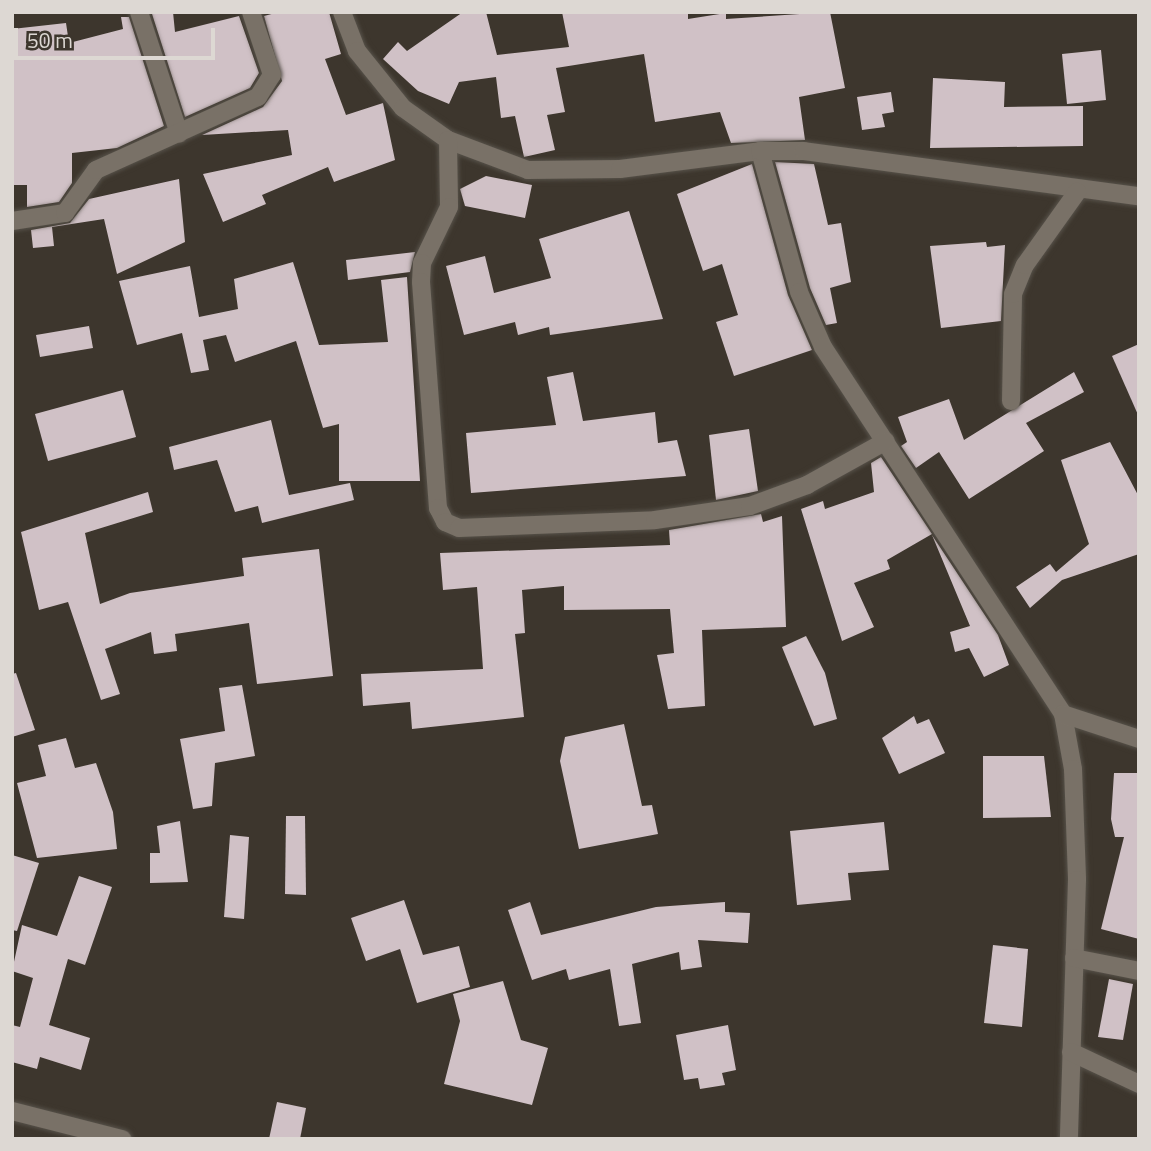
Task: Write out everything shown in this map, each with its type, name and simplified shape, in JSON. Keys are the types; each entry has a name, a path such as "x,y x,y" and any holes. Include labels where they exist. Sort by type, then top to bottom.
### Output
{"street":[{"path":"139,12 179,134"},
{"path":"12,221 65,213 96,170 179,134 268,88 272,75 251,12"},
{"path":"342,12 375,80 448,140 553,173 760,151 804,151 1077,192 1139,196"},
{"path":"448,140 449,207 422,263 421,282 438,508 445,522 459,528 655,520 750,506 807,485 886,442"},
{"path":"760,151 814,330 1063,714 1073,769 1074,958 1069,1139"},
{"path":"1011,401 1013,294 1025,265 1077,192"},
{"path":"1063,714 1139,739"},
{"path":"1074,958 1139,971"},
{"path":"1071,1052 1139,1084"},
{"path":"12,1111 122,1139"}],"building":[{"path":"173,12 175,32 239,16 259,73 250,88 185,117 152,14"},
{"path":"279,12 329,12 341,54 325,59 346,115 383,103 395,160 334,182 328,167 262,195 266,204 223,222 203,174 292,155 288,130 202,135 263,107 282,81 264,16"},
{"path":"463,12 486,12 497,55 569,47 562,12 688,12 688,19 726,13 726,19 830,12 845,88 799,97 805,140 731,143 720,112 655,122 644,54 556,68 565,112 547,115 555,150 524,157 515,116 501,118 496,77 459,82 449,104 418,91 383,59 398,42 407,51"},
{"path":"121,17 129,17 164,126 117,148 72,153 72,183 59,202 27,207 27,185 12,185 12,29 66,23 69,43 123,29"},
{"path":"1101,50 1106,100 1067,104 1062,54"},
{"path":"933,78 1005,82 1004,107 1083,106 1083,146 930,148"},
{"path":"891,92 894,112 882,114 885,127 862,130 857,97"},
{"path":"775,162 814,164 828,225 841,223 851,282 830,288 837,323 826,325 810,288"},
{"path":"752,164 788,295 812,350 734,376 716,322 738,315 722,264 703,271 677,194"},
{"path":"486,176 532,185 525,218 465,206 460,189"},
{"path":"179,179 185,242 117,274 104,219 52,227 54,246 33,248 31,230 70,223 89,199"},
{"path":"629,211 663,319 550,335 549,327 518,335 515,322 464,335 446,266 485,256 494,293 551,278 539,239"},
{"path":"986,242 987,247 1005,245 1001,321 941,328 930,246"},
{"path":"415,252 410,272 348,280 346,260"},
{"path":"293,262 319,345 388,342 381,280 407,277 420,481 339,481 339,424 323,428 296,341 235,362 226,335 203,340 209,370 191,373 182,333 137,345 119,281 190,266 199,317 238,309 234,279"},
{"path":"89,326 93,348 40,357 36,335"},
{"path":"1139,344 1139,417 1112,356"},
{"path":"573,372 583,421 655,412 658,443 677,440 686,476 471,493 466,433 556,425 547,377"},
{"path":"1074,372 1084,392 1026,423 1044,451 969,499 939,452 916,468 901,446 907,442 898,417 949,399 964,440"},
{"path":"123,390 136,437 48,461 35,414"},
{"path":"271,420 289,495 350,483 354,500 262,523 258,506 235,512 217,460 174,470 169,447"},
{"path":"749,429 758,491 716,500 709,435"},
{"path":"1110,442 1139,497 1139,554 1062,580 1030,608 1016,587 1050,564 1056,572 1089,544 1061,460"},
{"path":"881,457 932,534 887,560 890,569 854,583 874,627 842,641 801,509 823,501 825,509 874,492 871,463"},
{"path":"148,492 153,512 85,533 100,604 130,593 244,576 242,558 319,549 333,676 257,684 249,623 175,634 177,651 154,654 151,632 105,649 120,694 101,700 68,602 39,610 21,532"},
{"path":"761,514 763,522 782,516 786,627 702,630 705,706 668,709 657,655 674,653 670,609 564,610 564,586 522,590 525,633 515,634 524,717 412,729 410,702 363,706 361,674 483,669 477,587 443,590 440,553 670,545 669,530"},
{"path":"932,535 998,635 1009,665 984,677 969,648 955,652 950,632 970,626"},
{"path":"806,636 825,673 837,719 814,726 782,647"},
{"path":"16,673 35,730 12,737 12,674"},
{"path":"242,685 255,756 215,763 212,806 193,809 180,739 225,731 219,688"},
{"path":"914,716 917,724 929,719 945,753 899,774 882,738"},
{"path":"624,724 642,806 652,805 658,834 579,849 560,761 565,737"},
{"path":"66,738 75,768 96,763 113,812 117,849 37,858 17,783 46,776 38,745"},
{"path":"983,756 1044,756 1051,817 983,818"},
{"path":"1114,773 1139,773 1139,939 1101,929 1124,837 1115,837 1111,819"},
{"path":"286,816 305,816 306,895 285,894"},
{"path":"180,821 188,882 150,883 150,853 160,853 157,826"},
{"path":"884,822 889,870 848,873 851,900 797,905 790,831"},
{"path":"230,835 249,837 244,919 224,917"},
{"path":"12,855 39,863 17,931 12,930"},
{"path":"79,876 112,887 85,965 68,959 49,1025 90,1038 81,1070 40,1057 37,1069 12,1062 12,1025 20,1027 33,978 12,971 22,925 57,936"},
{"path":"404,900 423,955 459,946 470,987 417,1003 400,949 366,961 351,918"},
{"path":"530,902 541,935 656,907 725,902 725,912 750,913 748,943 698,940 702,967 681,970 679,952 632,964 641,1023 619,1026 610,969 569,980 566,969 532,980 508,910"},
{"path":"993,945 1028,949 1022,1027 984,1023"},
{"path":"1109,979 1133,984 1123,1040 1098,1037"},
{"path":"503,981 521,1040 548,1048 532,1105 444,1084 460,1021 453,994"},
{"path":"728,1025 736,1070 722,1073 725,1085 700,1089 698,1078 684,1080 676,1035"},
{"path":"277,1102 306,1108 300,1139 269,1139"}]}
